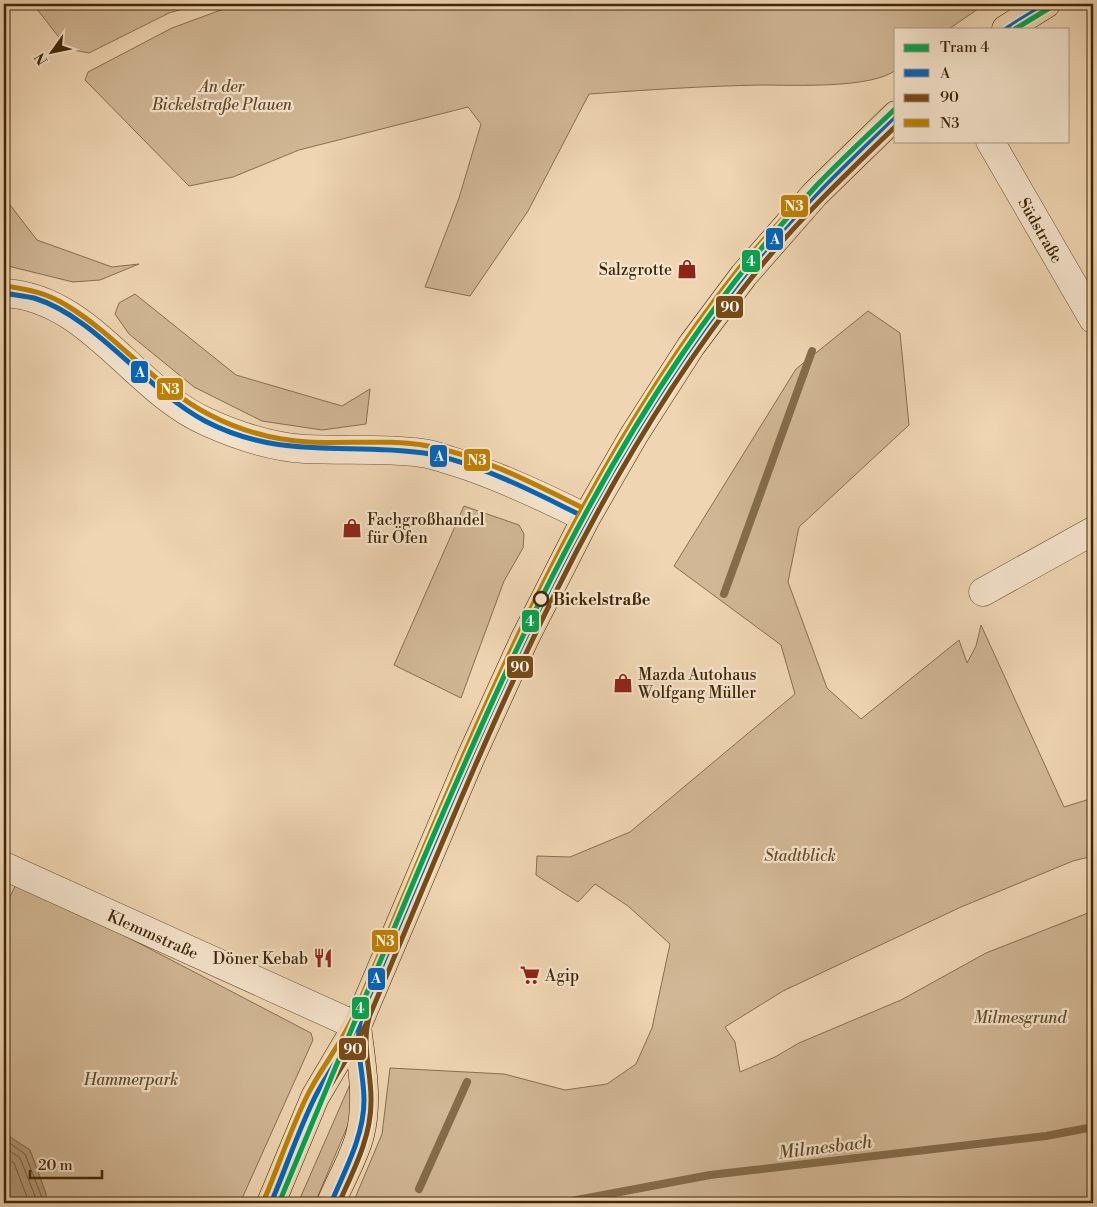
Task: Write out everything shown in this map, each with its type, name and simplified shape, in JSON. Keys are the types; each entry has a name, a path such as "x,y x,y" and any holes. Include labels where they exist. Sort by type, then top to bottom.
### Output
{"main road":[{"path":"1008,28 1046,4"},
{"path":"271,1203 316,1097 357,1026 467,768 521,647 586,518 634,435 691,346 744,275 815,194 894,117"},
{"path":"331,1203 359,1137 363,1119 363,1080 357,1026"}],"street":[{"name":"Südstraße","path":"991,142 1093,319"},
{"path":"4,292 41,300 77,320 168,398 206,422 254,440 304,449 367,449 424,453 476,469 586,518"},
{"path":"983,592 1093,531"},
{"name":"Klemmstraße","path":"4,866 357,1026"}],"green space":[{"path":"33,4 200,4 169,13 89,53 68,49"},
{"name":"An der Bickelstraße Plauen","path":"237,4 985,4 950,28 894,28 894,71 869,80 831,85 718,86 589,94 528,211 470,296 425,287 459,198 481,124 468,107 299,150 233,177 189,186 85,80 88,72 172,28"},
{"path":"4,197 37,240 112,267 139,264 100,280 73,282 4,265"},
{"path":"135,294 236,375 342,406 370,389 366,424 322,430 262,421 194,387 129,334 115,314 119,303"},
{"path":"868,311 900,333 909,425 799,527 788,582 827,688 861,719 959,640 967,663 976,646 981,625 1064,807 1093,798 1093,856 1073,861 961,907 783,991 725,1027 735,1042 740,1072 775,1057 799,1043 901,1000 986,953 1093,911 1093,1203 353,1203 382,1134 390,1068 504,1074 565,1090 607,1084 636,1064 652,1028 670,944 628,906 595,884 578,902 536,875 537,856 570,857 630,832 795,694 781,645 674,566 796,369"},
{"path":"464,506 519,525 524,534 523,548 504,581 461,698 394,665"},
{"name":"Hammerpark","path":"18,880 311,1033 313,1040 240,1203 45,1203 46,1194 30,1150 4,1133 4,909"},
{"path":"351,1082 353,1113 315,1203 298,1203"}],"water":[{"path":"4,1133 30,1150 46,1194 45,1203 4,1203"}],"waterway":[{"path":"724,594 812,351"},
{"path":"419,1189 467,1082"},
{"name":"Milmesbach","path":"561,1203 710,1175 1046,1136 1093,1127"}],"tram line":[{"name":"4","path":"1017,28 1056,4"},
{"name":"4","path":"279,1203 479,730 540,601 607,474 683,353 747,266 818,184 894,110"}],"transit line":[{"name":"A","path":"1008,28 1046,4"},
{"name":"N3","path":"264,1200 308,1094 353,1017 434,823 520,630 567,536 618,445 675,356 737,271 792,208 891,110"},
{"name":"A","path":"271,1203 315,1097 359,1020 483,730 527,635 574,541 625,450 681,362 743,277 817,193 894,117"},
{"name":"90","path":"279,1203 305,1137 328,1089 367,1022 489,733 533,638 580,544 631,453 687,365 749,281 801,220 894,128"},
{"name":"N3","path":"5,286 37,292 52,297 66,305 103,331 154,376 190,404 233,425 270,437 295,441 398,443 428,446 449,451 511,473 589,511"},
{"name":"A","path":"4,293 34,298 57,307 100,337 183,407 205,421 233,433 288,446 395,450 443,457 507,480 586,518"},
{"name":"A","path":"331,1203 353,1153 361,1127 364,1089 359,1036 362,1015"},
{"name":"90","path":"339,1203 360,1154 368,1128 371,1091 366,1039 369,1018"}],"place":[{"name":"Salzgrotte","path":"687,269"},
{"name":"Fachgroßhandel für Öfen","path":"352,528"},
{"name":"Bickelstraße","path":"541,599"},
{"name":"Mazda Autohaus Wolfgang Müller","path":"623,683"},
{"name":"Döner Kebab","path":"323,958"},
{"name":"Agip","path":"530,975"}],"park label":[{"name":"Stadtblick","path":"800,855"},
{"name":"Milmesgrund","path":"1020,1017"}]}
